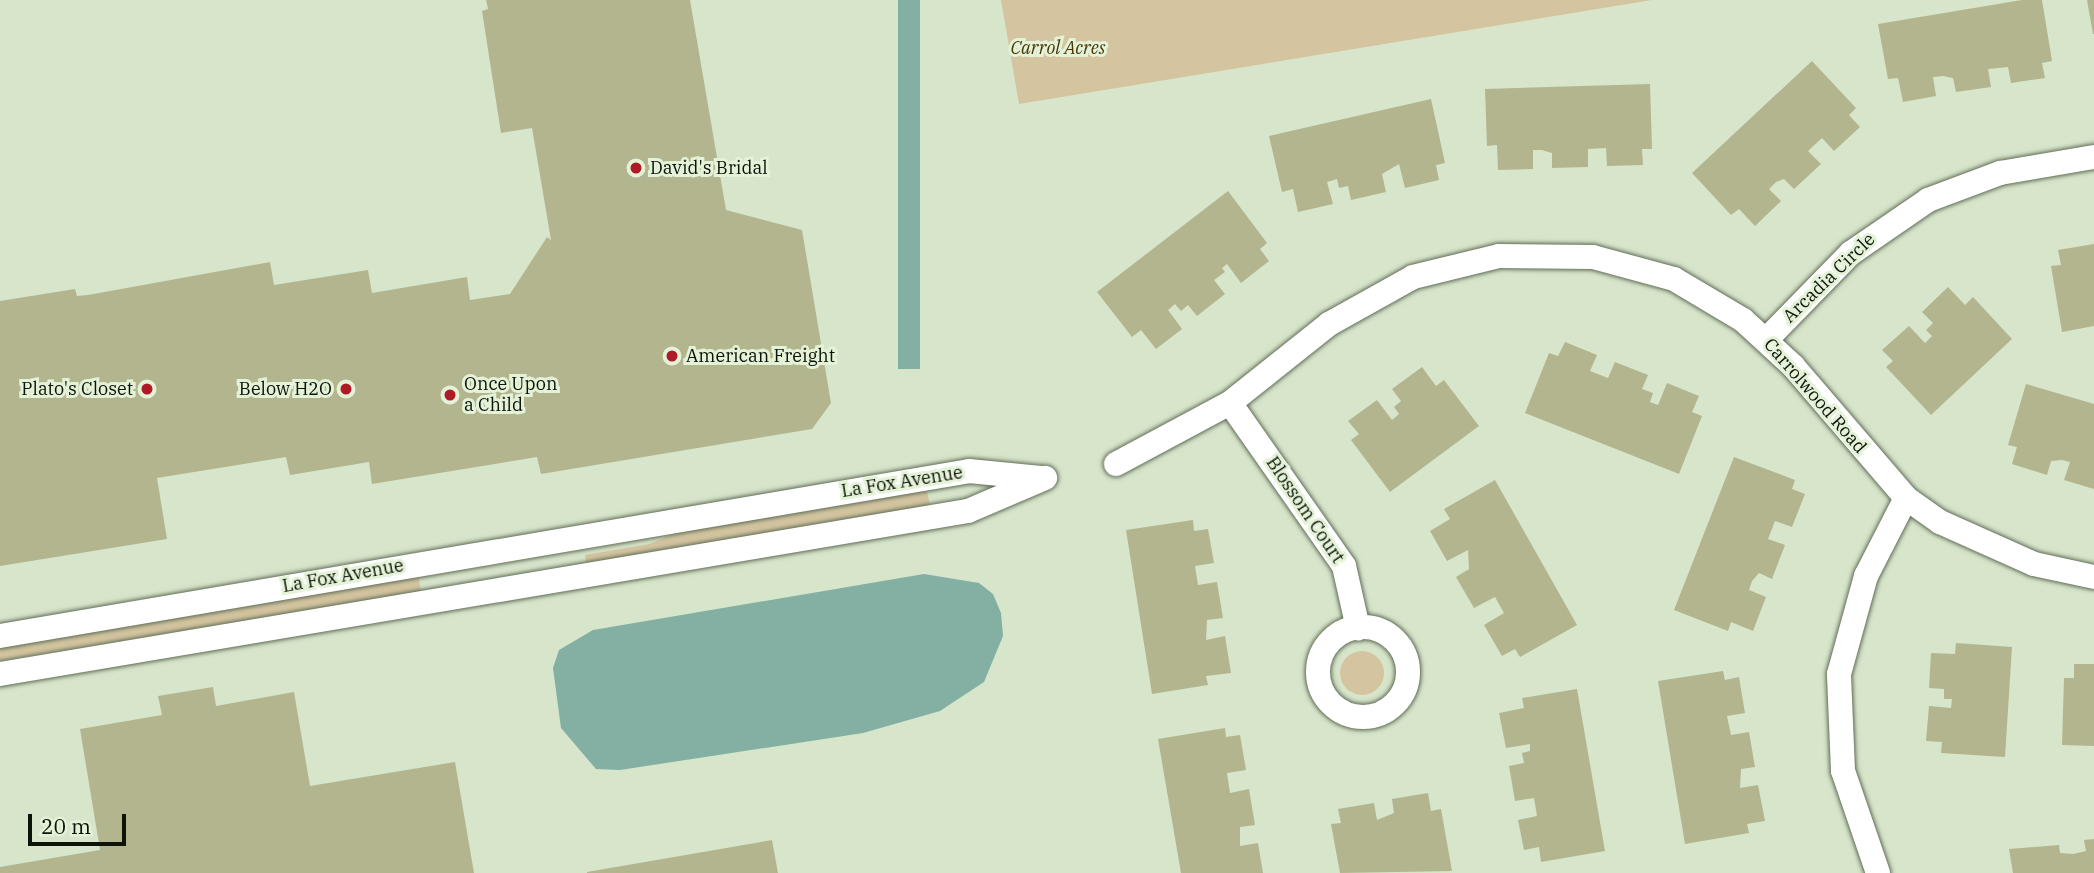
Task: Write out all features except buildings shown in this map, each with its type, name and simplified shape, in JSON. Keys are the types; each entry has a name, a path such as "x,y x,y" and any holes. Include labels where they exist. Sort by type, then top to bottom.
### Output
{"street":[{"name":"Arcadia Circle","path":"1766,340 1859,246 1928,200 2000,173 2094,157"},
{"name":"Carrolwood Road","path":"1116,464 1230,403 1366,299 1413,277 1499,256 1593,257 1636,265 1710,296 1766,340 1906,498 1982,544 2034,564 2094,576"},
{"name":"Blossom Court","path":"1230,403 1345,566 1358,628"},
{"name":"La Fox Avenue","path":"0,636 969,471 1045,478 968,511 0,674"},
{"path":"1878,873 1843,771 1839,674 1866,576 1906,498"}],"green space":[{"name":"Carrol Acres","path":"1001,0 1652,0 1019,104"},
{"path":"926,486 930,506 586,563 585,555 649,544 695,525"},
{"path":"418,573 421,592 0,661 0,645"},
{"path":"1362,651 1371,652 1378,657 1383,664 1383,682 1378,689 1371,694 1362,695 1353,694 1346,689 1341,682 1340,673 1341,664 1346,657 1353,652"}],"water":[{"path":"898,0 920,0 920,369 898,369"},
{"path":"924,574 979,583 993,594 1001,613 1003,636 984,682 940,711 863,733 620,770 596,769 561,728 553,668 559,650 593,630"}],"place":[{"name":"David's Bridal","path":"636,168"},
{"name":"American Freight","path":"672,356"},
{"name":"Plato's Closet","path":"147,389"},
{"name":"Below H2O","path":"346,389"},
{"name":"Once Upon a Child","path":"450,395"}]}
